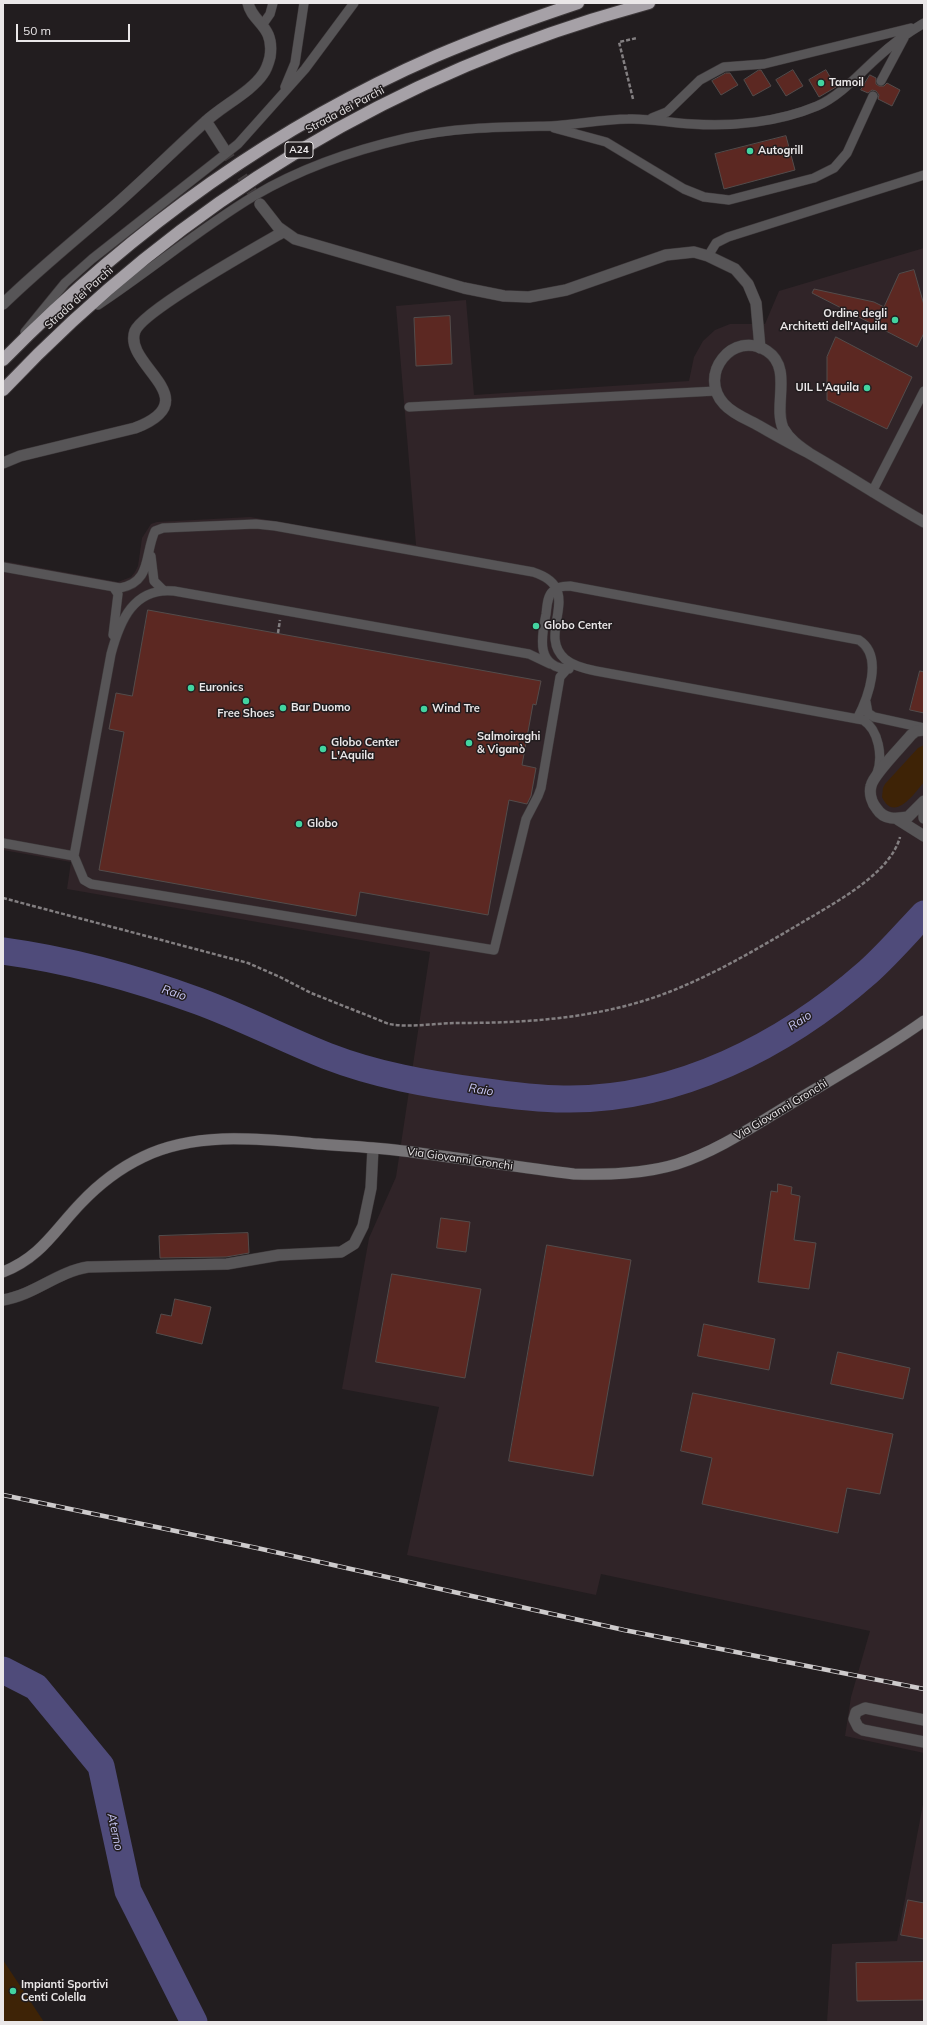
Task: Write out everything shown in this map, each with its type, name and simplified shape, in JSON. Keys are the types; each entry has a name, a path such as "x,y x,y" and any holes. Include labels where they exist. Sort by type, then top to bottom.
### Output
{"highway":[{"name":"Strada dei Parchi","path":"3,359 74,292 160,220 236,166 290,132 386,80 435,57 509,27 578,3"},
{"name":"Strada dei Parchi","path":"3,390 66,326 108,289 210,208 262,173 327,134 408,92 476,61 560,30 649,3"}],"main road":[{"name":"Via Giovanni Gronchi","path":"3,1272 25,1262 39,1251 79,1204 104,1181 142,1158 170,1146 199,1140 230,1139 373,1148 574,1174 618,1174 657,1169 694,1158 726,1142 873,1055 924,1021"}],"street":[{"path":"3,304 57,254 148,176 206,121 263,74 270,57 270,42 263,24 252,12 248,3"},
{"path":"206,121 224,149"},
{"path":"260,204 268,216 283,232 308,243 464,288 504,296 529,297 566,290 666,255 694,252 708,256 735,269 748,284 756,303 760,348"},
{"path":"3,463 20,456 135,428 151,422 159,416 163,409 164,394 162,386 136,351 134,333 138,325 167,303 283,232"},
{"path":"809,453 790,437 783,426 780,414 779,370 773,356 760,348 746,346 727,352 716,369 716,391 719,398 730,410 809,453 924,522"},
{"path":"924,729 916,731 911,735 873,781 870,792 875,807 883,816 900,821 924,836"},
{"path":"900,821 913,814 924,801"},
{"path":"924,810 924,818"},
{"path":"3,1300 24,1295 69,1272 88,1268 227,1264 275,1256 341,1252 354,1244 363,1226 371,1188 373,1148"},
{"path":"924,1720 865,1708 856,1712 854,1719 858,1727 863,1730 924,1742"}],"lane":[{"path":"263,24 270,14 273,3"},
{"path":"279,98 295,64 304,3"},
{"path":"3,359 65,283 116,239 238,144 312,60 354,3"},
{"path":"66,326 140,278 231,210 256,195 313,167 376,146 434,132 469,128 537,126 639,119 658,116 667,112 700,80 724,67 755,65 776,61 908,29 923,23"},
{"path":"639,119 691,124 732,124 781,117 805,110 824,102 836,94 885,50 923,23"},
{"path":"881,80 908,33"},
{"path":"537,126 571,132 606,142 684,189 704,197 728,200 814,178 834,168 841,162 851,146 873,96"},
{"path":"708,256 716,243 728,237 924,175"},
{"path":"409,407 716,391"},
{"path":"872,492 924,391"},
{"path":"3,567 114,588 126,587 137,582 144,571 155,531 163,528 256,524 312,532 533,572 570,586 859,640 869,648 873,659 866,702 857,719"},
{"path":"151,546 154,581 163,590"},
{"path":"549,579 556,588 560,599 556,628 556,646 566,660 576,666 596,671 863,720 869,725 879,745 880,762 873,781"},
{"path":"550,664 543,650 542,631 549,595 556,588 570,586"},
{"path":"114,588 118,594 111,654 74,856 84,880 91,884 494,950 524,824 540,793 560,677 566,669"},
{"path":"111,654 116,636 132,607 150,593 163,590 529,654 556,667 596,671"},
{"path":"866,702 868,713 877,718 924,729"},
{"path":"857,719 877,718"},
{"path":"3,843 74,856"}],"path":[{"path":"633,99 619,42 637,38"},
{"path":"3,898 248,963 280,976 311,993 389,1024 398,1026 442,1023 523,1022 571,1017 625,1006 669,992 706,975 773,940 829,906 865,881 893,855 898,846 900,821"}],"shaded area":[{"path":"924,248 924,1753 845,1736 851,1697 870,1631 601,1574 596,1595 407,1555 439,1407 342,1389 369,1238 396,1177 430,952 67,889 71,862 3,850 3,561 118,582 131,577 135,572 138,566 142,538 151,524 157,522 250,517 416,545 396,306 466,300 474,395 689,381 694,357 703,341 715,330 730,324 765,324 779,291"},
{"path":"924,745 924,782 904,804 898,807 892,807 887,804 882,797 885,784 918,748"},
{"path":"924,1799 924,2022 827,2022 832,1944 897,1941"},
{"name":"Impianti Sportivi Centi Colella","path":"3,1960 44,2022 3,2022"}],"building":[{"path":"761,70 771,86 753,96 744,80"},
{"path":"793,70 803,86 786,96 776,80"},
{"path":"826,70 836,87 819,97 809,80"},
{"path":"726,73 730,73 738,85 721,95 712,81"},
{"path":"870,75 876,78 876,84 879,86 884,86 887,83 900,90 892,106 878,99 879,95 876,91 872,90 868,93 861,90"},
{"path":"786,136 795,170 724,189 715,154"},
{"name":"Ordine degli Architetti dell'Aquila","path":"914,270 924,305 924,333 917,347 812,293 814,289 874,302 884,307 899,274"},
{"path":"450,316 452,364 416,366 414,318"},
{"name":"UIL L'Aquila","path":"836,337 912,377 887,429 827,400 827,357"},
{"name":"Globo Center L'Aquila","path":"148,610 541,681 536,705 533,704 522,765 536,768 531,796 527,804 509,800 488,915 360,892 356,916 99,870 124,732 109,729 116,693 132,696"},
{"path":"920,671 924,672 924,713 910,710"},
{"path":"778,1184 792,1187 791,1194 800,1196 794,1240 816,1243 809,1289 758,1282 771,1191 777,1192"},
{"path":"441,1218 470,1222 466,1252 437,1248"},
{"path":"248,1233 249,1253 226,1257 160,1258 159,1236"},
{"path":"547,1245 631,1260 593,1476 509,1461"},
{"path":"392,1274 481,1289 465,1378 376,1362"},
{"path":"175,1299 211,1307 202,1344 156,1333 161,1314 171,1316"},
{"path":"704,1324 775,1339 769,1370 698,1356"},
{"path":"838,1352 910,1368 903,1399 831,1384"},
{"path":"693,1393 893,1434 880,1494 847,1488 838,1533 702,1504 712,1458 681,1451"},
{"path":"908,1900 924,1903 924,1939 901,1935"},
{"path":"924,1962 924,2000 857,2001 856,1963"}],"waterway":[{"name":"Raio","path":"3,951 52,959 126,977 214,1007 345,1063 383,1074 421,1082 532,1098 564,1099 606,1097 648,1090 688,1079 727,1064 765,1045 801,1023 836,998 868,972 890,951 924,914"},
{"name":"Aterno","path":"3,1670 36,1687 101,1766 128,1891 194,2022"}],"tunnel":[{"path":"224,149 260,204"}],"railway":[{"path":"3,1495 257,1548 624,1630 924,1689"}],"place":[{"name":"Tamoil","path":"821,83"},
{"name":"Autogrill","path":"750,151"},
{"name":"Ordine degli Architetti dell'Aquila","path":"895,320"},
{"name":"UIL L'Aquila","path":"867,388"},
{"name":"Globo Center","path":"536,626"},
{"name":"Euronics","path":"191,688"},
{"name":"Free Shoes","path":"246,701"},
{"name":"Bar Duomo","path":"283,708"},
{"name":"Wind Tre","path":"424,709"},
{"name":"Salmoiraghi & Viganò","path":"469,743"},
{"name":"Globo Center L'Aquila","path":"323,749"},
{"name":"Globo","path":"299,824"},
{"name":"Impianti Sportivi Centi Colella","path":"13,1991"}]}
